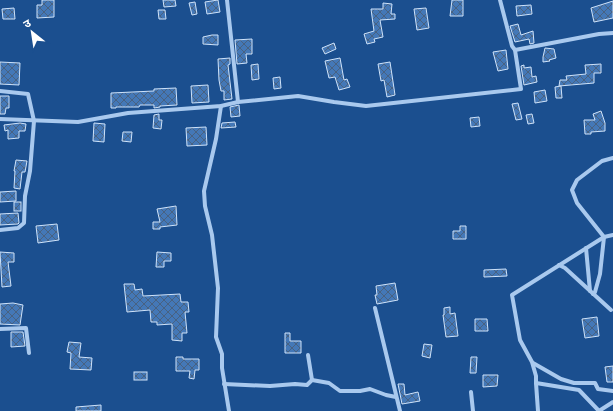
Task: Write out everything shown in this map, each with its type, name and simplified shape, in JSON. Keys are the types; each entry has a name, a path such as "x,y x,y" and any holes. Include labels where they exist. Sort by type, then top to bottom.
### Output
{"street":[{"path":"226,0 238,102"},
{"path":"0,119 78,122 128,113 221,106 238,102 298,96 366,106 521,89 514,50 500,0"},
{"path":"514,50 599,34 613,33"},
{"path":"0,91 28,94 34,120 30,171 25,196 24,222 18,228 0,230"},
{"path":"221,106 216,139 204,191 205,206 212,235 218,288 216,337 222,354 222,368 229,411"},
{"path":"592,292 600,274 604,237 577,202 572,190 577,180 602,161 613,158"},
{"path":"538,411 536,376 532,362 520,340 512,295 604,237 613,235"},
{"path":"586,248 592,292"},
{"path":"559,265 565,268 611,310"},
{"path":"375,308 400,411"},
{"path":"0,329 26,328 29,353"},
{"path":"308,355 312,380"},
{"path":"532,362 561,379 574,383 595,383 598,388 613,391"},
{"path":"224,384 270,386 295,384 307,385 312,380"},
{"path":"312,380 329,383 340,391 360,391 370,389 396,397"},
{"path":"536,383 579,390 599,411 613,402"},
{"path":"471,392 473,411"}],"building":[{"path":"42,0 54,0 54,17 37,18 37,5 42,5"},
{"path":"163,0 175,0 176,6 164,7"},
{"path":"218,0 220,12 207,14 205,2"},
{"path":"452,0 463,0 463,16 450,16"},
{"path":"613,1 613,18 594,22 591,8"},
{"path":"195,2 197,14 192,15 189,3"},
{"path":"383,3 392,4 391,14 395,14 395,19 380,20 383,37 374,39 375,42 367,44 364,34 374,31 371,9 383,9"},
{"path":"531,5 532,14 517,16 516,6"},
{"path":"14,8 15,19 3,19 2,9"},
{"path":"426,8 429,28 417,30 414,9"},
{"path":"158,10 165,10 166,19 159,19"},
{"path":"518,24 521,35 533,31 534,43 530,44 529,39 515,42 510,26"},
{"path":"218,35 218,45 203,44 203,37"},
{"path":"252,39 252,54 246,54 247,63 237,64 235,40"},
{"path":"334,43 336,49 325,54 322,48"},
{"path":"545,48 554,49 556,58 543,62"},
{"path":"506,50 508,69 498,71 493,52"},
{"path":"230,58 230,64 228,65 232,99 224,100 224,91 221,91 219,80 218,59"},
{"path":"340,58 344,80 347,79 350,87 339,90 335,77 329,78 325,61"},
{"path":"0,62 20,63 19,85 0,84"},
{"path":"390,62 395,95 387,97 384,80 381,81 378,64"},
{"path":"258,64 259,79 252,80 251,65"},
{"path":"601,64 601,73 594,73 594,83 559,86 560,80 567,80 566,76 586,74 585,65"},
{"path":"524,65 524,68 531,67 532,77 536,76 537,82 524,85 521,66"},
{"path":"280,77 281,88 274,89 273,78"},
{"path":"208,85 209,102 192,103 191,86"},
{"path":"561,86 562,98 556,98 555,87"},
{"path":"176,88 177,105 160,106 154,108 154,105 140,105 139,107 111,108 111,93 154,91 154,89"},
{"path":"545,90 547,101 535,103 534,92"},
{"path":"0,96 9,96 9,108 6,108 5,114 0,114"},
{"path":"518,103 522,119 516,120 512,104"},
{"path":"239,105 240,116 231,117 230,107"},
{"path":"601,111 605,123 605,131 585,134 584,120 595,120 593,114"},
{"path":"159,114 159,120 162,120 161,129 153,128 154,115"},
{"path":"532,114 534,123 528,124 526,115"},
{"path":"479,117 480,126 471,127 470,118"},
{"path":"235,122 236,127 221,128 222,123"},
{"path":"20,123 26,124 25,131 19,131 19,138 8,139 8,130 5,131 4,125"},
{"path":"94,123 105,124 104,142 93,141"},
{"path":"206,127 207,145 187,146 186,128"},
{"path":"123,132 132,132 131,142 122,141"},
{"path":"16,160 27,161 25,172 22,172 20,189 14,188 14,171"},
{"path":"16,191 16,201 0,202 0,192"},
{"path":"14,202 21,202 21,211 14,211"},
{"path":"176,206 177,225 153,229 153,222 160,222 157,209"},
{"path":"18,213 18,224 0,225 0,214"},
{"path":"57,224 59,240 38,243 36,226"},
{"path":"460,226 466,226 466,239 453,239 453,231 460,231"},
{"path":"0,252 14,253 14,262 8,262 11,286 2,287"},
{"path":"157,252 171,253 171,261 164,261 164,267 156,267"},
{"path":"506,269 507,276 484,277 484,270"},
{"path":"395,283 398,300 377,304 375,295 377,295 376,286"},
{"path":"124,284 134,284 135,290 142,289 143,296 180,294 181,302 188,302 189,312 185,312 187,333 182,333 182,341 172,340 172,324 157,325 157,322 151,322 150,310 127,312"},
{"path":"13,303 23,305 20,325 0,324 0,304"},
{"path":"450,307 450,314 455,313 458,336 446,337 443,315 444,308"},
{"path":"597,317 599,336 585,338 582,319"},
{"path":"475,319 487,319 488,331 475,331"},
{"path":"11,332 23,332 25,346 11,347"},
{"path":"285,333 290,333 290,341 301,341 301,353 285,353"},
{"path":"69,342 81,343 79,357 92,358 91,370 70,369 71,353 67,352"},
{"path":"424,344 432,345 430,358 422,356"},
{"path":"176,357 183,357 183,359 199,359 199,370 195,370 194,379 189,378 190,371 176,371"},
{"path":"471,357 477,357 476,373 470,373"},
{"path":"613,366 613,382 607,382 605,367"},
{"path":"134,372 147,372 147,380 134,380"},
{"path":"483,375 498,375 497,386 483,387"},
{"path":"398,384 404,384 405,395 418,392 420,401 402,404"},
{"path":"101,405 101,411 76,411 76,407"}]}
